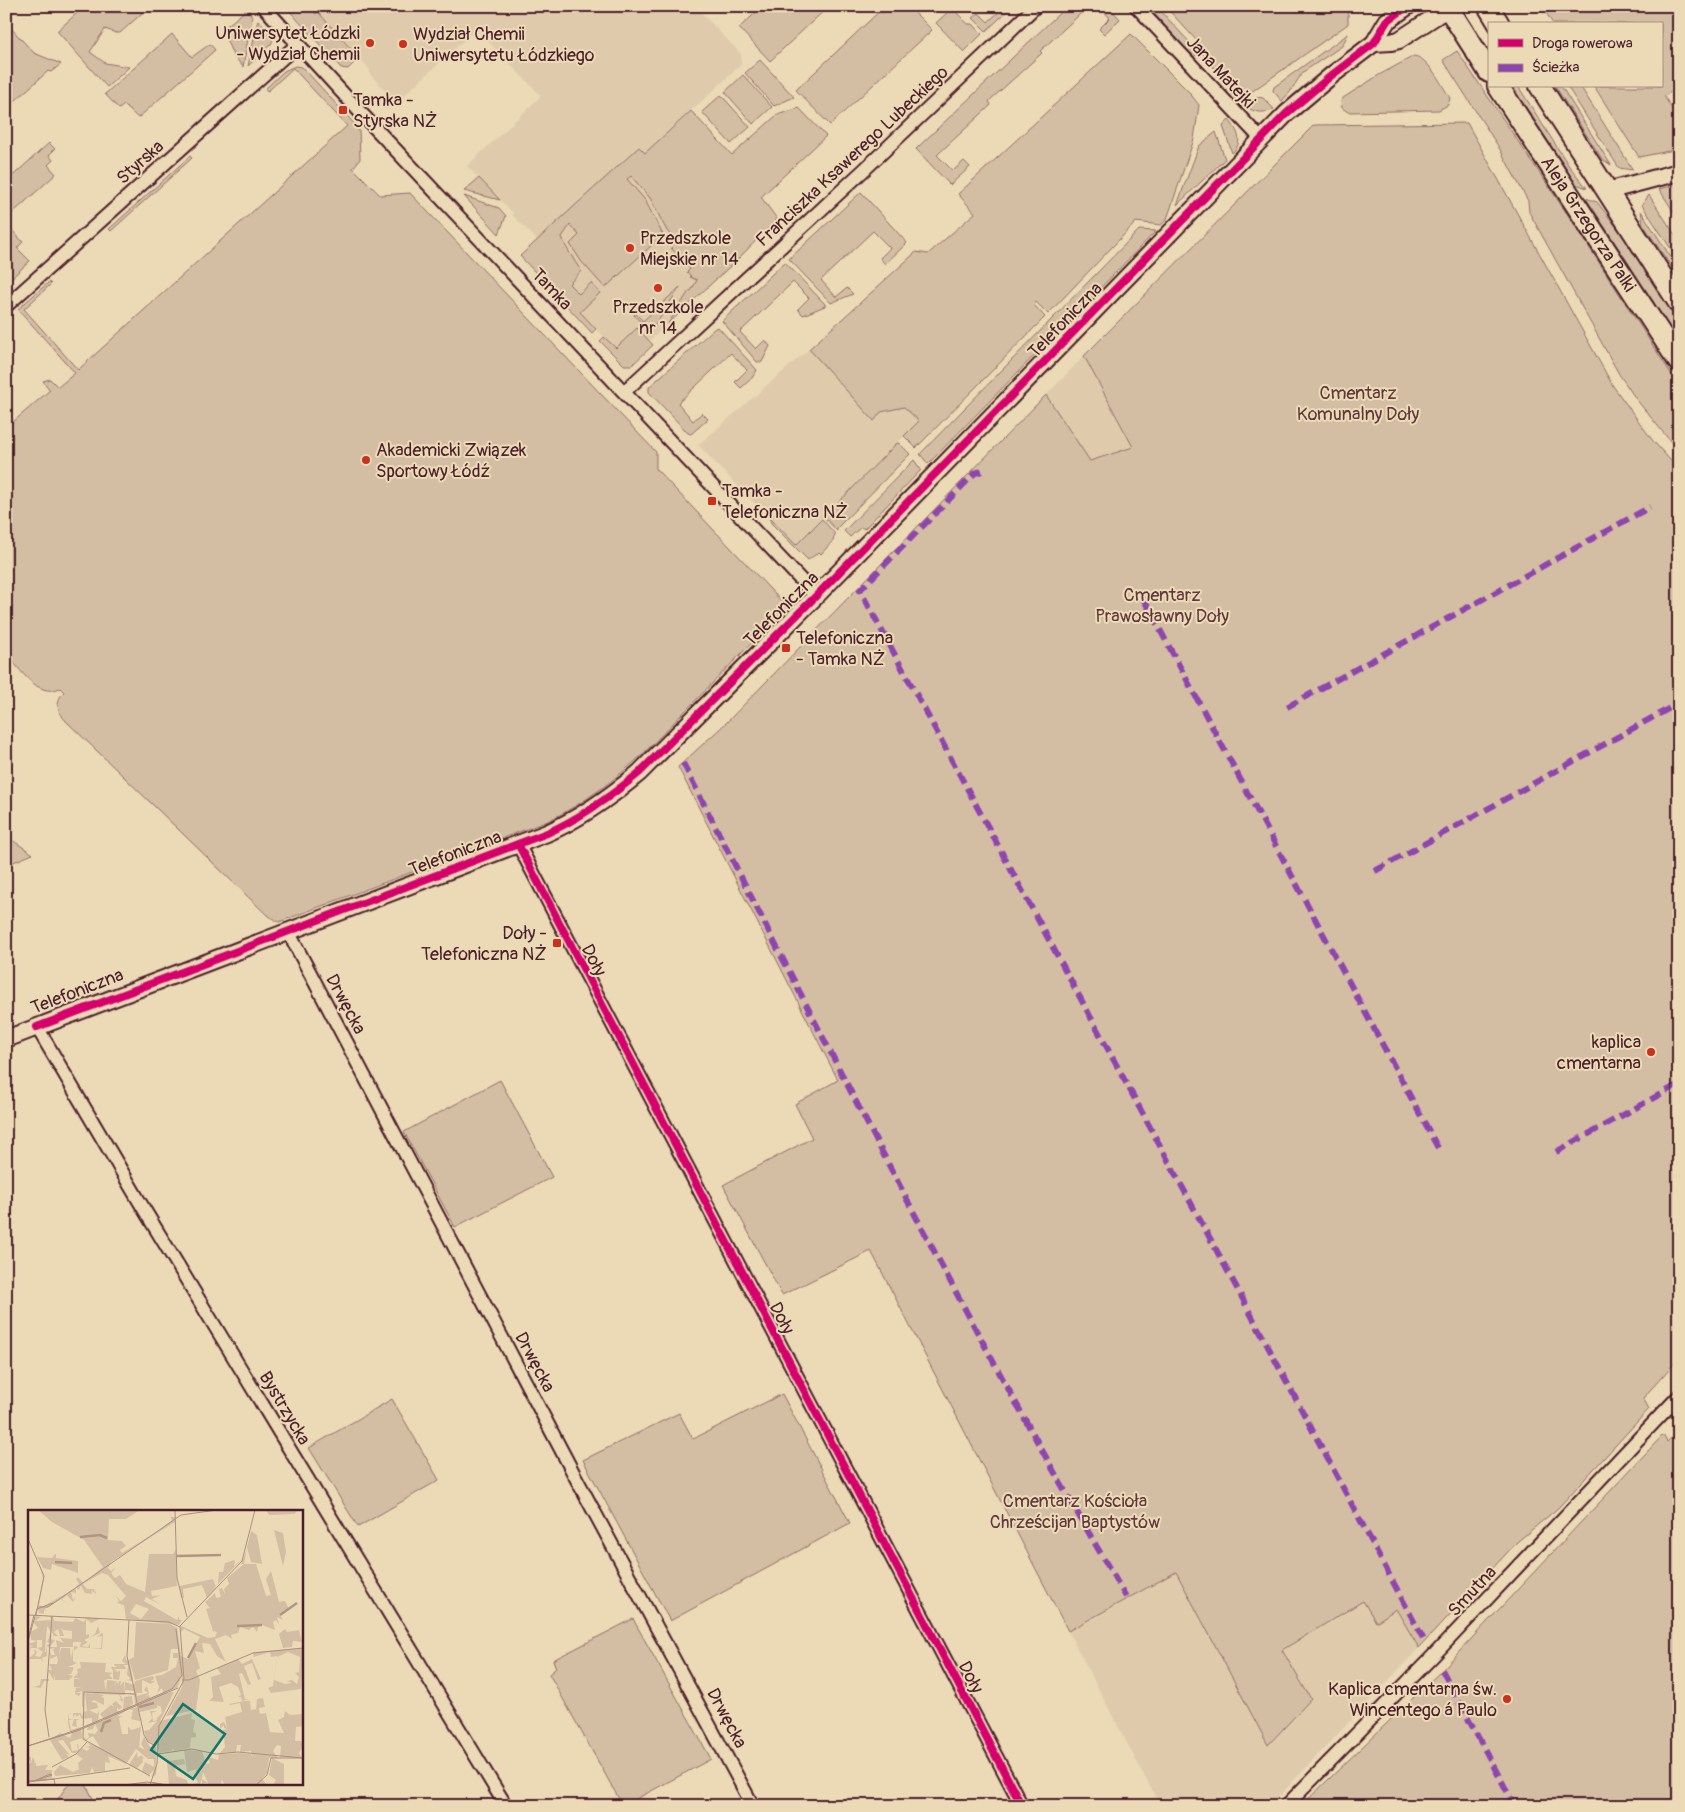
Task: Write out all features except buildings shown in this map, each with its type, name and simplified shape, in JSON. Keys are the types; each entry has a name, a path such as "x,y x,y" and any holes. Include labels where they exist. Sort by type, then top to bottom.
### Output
{"main road":[{"path":"1488,6 1498,22"},
{"path":"1448,7 1488,70"},
{"name":"Aleja Grzegorza Palki","path":"1499,88 1679,362"},
{"name":"Aleja Grzegorza Palki","path":"1541,88 1679,302"}],"street":[{"name":"Tamka","path":"263,6 816,596"},
{"name":"Franciszka Ksawerego Lubeckiego","path":"625,391 865,169 1036,6"},
{"name":"Jana Matejki","path":"1136,6 1261,139"},
{"name":"Telefoniczna","path":"6,1039 206,962 289,933 518,844 561,827 587,813 639,773 816,596 1261,139 1311,92 1374,43 1387,21 1408,6"},
{"path":"1374,43 1399,40 1448,7"},
{"name":"Styrska","path":"9,298 298,44"},
{"path":"1607,191 1679,172"},
{"name":"Doły","path":"518,844 1022,1806"},
{"name":"Drwęcka","path":"289,933 576,1478 753,1806"},
{"name":"Bystrzycka","path":"38,1027 145,1211 506,1806"},
{"name":"Smutna","path":"1286,1806 1438,1651 1679,1396"}],"shaded area":[{"path":"309,6 695,6 741,54 741,65 645,153 739,258 628,361 522,255 537,240 467,166 541,96 476,29 396,103 369,73 370,70 318,13 316,14"},
{"path":"809,349 874,421 881,412 903,406 919,421 796,546 698,445"},
{"path":"1084,356 1133,447 1090,462 1046,395"},
{"path":"1176,1572 1268,1745 1311,1699 1282,1650 1363,1601 1396,1609 1419,1648 1270,1806 1160,1806 1068,1631"}],"green space":[{"path":"85,6 150,6 120,33 105,29 90,52 105,63 129,67 107,87 57,31"},
{"path":"285,6 309,6 316,14 318,12 359,58 348,69 341,68"},
{"path":"763,6 829,6 770,61 739,28"},
{"path":"885,6 908,6 932,30 830,125 796,90"},
{"path":"1003,6 1013,6 986,31 973,18 979,13 988,22"},
{"path":"1067,6 1089,6 1040,51 1042,53 989,101 991,105 937,155 953,171 964,161 970,167 950,185 916,149"},
{"path":"1099,6 1108,6 1120,19 1104,34 1099,29 1110,18"},
{"path":"1147,6 1156,6 1193,46 1196,55 1194,57"},
{"path":"1165,6 1292,6 1296,12 1306,6 1348,6 1348,24 1244,97 1240,96 1206,59 1197,41"},
{"path":"1542,6 1679,6 1679,88 1664,96 1679,120 1679,149 1639,157 1595,88 1662,88 1662,22 1552,22"},
{"path":"248,8 252,17 243,67 233,55 222,30"},
{"path":"952,8 968,24 973,24 982,34 964,52 936,23"},
{"path":"258,20 272,37 272,43 248,66"},
{"path":"7,24 34,53 61,64 51,72 48,71 6,109"},
{"path":"172,34 192,57 210,44 215,50 138,118 124,105 119,109 105,94"},
{"path":"1131,34 1188,91 1199,105 1194,139 1167,219 1161,225 1136,222 1048,314 1036,302 1034,305 1045,317 916,448 904,436 919,421 904,407 881,412 874,421 809,349 916,252 928,254 975,213 958,194"},
{"path":"1348,34 1342,46 1303,72 1282,101 1273,91 1274,87"},
{"path":"1457,51 1578,230 1679,386 1679,452 1636,399 1619,374 1529,212 1528,201 1498,146 1443,60"},
{"path":"1414,56 1425,62 1435,73 1450,98 1448,105 1439,110 1348,112 1342,108 1341,101 1343,98"},
{"path":"760,60 794,97 774,106 745,73"},
{"name":"Akademicki Związek Sportowy Łódź","path":"295,66 301,67 306,71 359,129 360,159 353,168 380,195 410,193 656,452 656,469 787,607 644,753 587,799 548,821 279,922 268,916 66,721 58,707 59,699 64,692 60,688 52,690 36,686 6,654 6,428 50,390 43,381 50,379 58,387 75,373 18,309 49,282 51,284 24,309 78,370 347,126 293,68 268,91 265,89 284,71"},
{"path":"743,75 772,107 753,124 725,92"},
{"path":"1513,88 1519,88 1569,166 1587,188 1576,184"},
{"path":"1556,88 1562,88 1611,165 1602,159"},
{"path":"1568,88 1581,88 1633,170 1619,168"},
{"path":"721,95 750,127 731,144 702,112"},
{"path":"1258,97 1263,98 1274,109 1267,112 1259,112 1246,106"},
{"path":"799,108 826,136 761,197 777,219 739,258 668,324 697,280 690,277 687,272 690,269 671,248 677,242 667,231 650,198 631,176 627,179 645,200 663,235 605,288 581,261 570,244 579,235 570,225 562,237 581,271 569,284 579,294 591,283 600,293 580,312 596,329 592,333 520,256 639,147 645,153 691,111 732,155 777,115"},
{"path":"1229,120 1235,128 1239,141 1232,153 1223,126"},
{"path":"1467,123 1613,386 1653,441 1679,470 1679,1358 1643,1398 1649,1409 1558,1508 1517,1542 1419,1648 1396,1609 1376,1622 1363,1601 1282,1650 1311,1699 1268,1745 1176,1572 1068,1631 871,1251 782,1295 723,1185 812,1138 795,1104 838,1080 678,767 726,723 1046,395 1090,461 1133,447 1084,356 1314,125"},
{"path":"1216,132 1225,159 1177,205 1199,146"},
{"path":"49,143 55,149 49,155 53,160 48,165 56,174 6,219 6,182"},
{"path":"190,156 192,158 111,231 109,229"},
{"path":"479,178 500,200 464,191"},
{"path":"1679,184 1679,220 1659,189"},
{"path":"861,192 907,243 885,264 880,258 890,248 873,231 821,280 836,297 847,288 853,294 831,303 789,259"},
{"path":"1649,195 1679,241 1679,261 1642,205"},
{"path":"464,196 499,208 506,216 499,234"},
{"path":"1586,198 1597,202 1624,237 1679,323 1679,341"},
{"path":"1641,211 1679,270 1679,279 1643,224"},
{"path":"6,224 23,242 17,248 30,261 8,281 6,278"},
{"path":"1139,230 1156,231 928,464 920,454"},
{"path":"785,262 825,306 803,315 798,309 809,298 793,282 740,332 756,349 765,340 770,346 762,362 757,362 722,321"},
{"path":"680,287 658,321 648,330 634,315 635,313 643,321"},
{"path":"718,327 757,370 752,378 741,388 735,382 747,370 731,353 678,403 693,421 702,413 708,419 691,434 649,392 649,387"},
{"path":"637,328 653,345 632,365 624,365 600,341 604,337 616,348"},
{"path":"897,443 910,454 837,528 837,531 824,517"},
{"path":"914,460 921,470 864,529 861,527 850,537 844,531"},
{"path":"769,517 796,545 822,519 835,534 833,541 821,554 819,552 808,560 771,523"},
{"path":"6,836 33,854 6,865"},
{"path":"500,1080 552,1177 455,1227 404,1132"},
{"path":"782,1394 850,1523 670,1621 583,1460 679,1413 693,1439"},
{"path":"392,1399 439,1480 358,1527 309,1448"},
{"path":"1679,1430 1679,1806 1301,1806 1442,1670 1663,1435 1667,1442"},
{"path":"633,1619 711,1759 623,1806 549,1674 556,1668 553,1660"},
{"path":"68,1784 86,1784 97,1806 53,1806"}],"marked path":[{"path":"982,471 975,473 860,590 1239,1292 1425,1642"},
{"path":"1287,707 1650,507"},
{"path":"1143,598 1438,1148"},
{"path":"1375,871 1679,703"},
{"path":"683,763 954,1288 1067,1495 1126,1597"},
{"path":"1675,1034 1679,1033"},
{"path":"1556,1152 1679,1084"},
{"path":"1442,1670 1515,1806"}],"cycle path":[{"path":"37,1027 547,833 583,814 617,790 639,773 816,596 1287,113 1374,43 1387,21 1408,6"},
{"path":"518,844 1022,1806"}],"place":[{"name":"Uniwersytet Łódzki - Wydział Chemii","path":"370,43"},
{"name":"Wydział Chemii Uniwersytetu Łódzkiego","path":"403,44"},
{"name":"Tamka - Styrska NŻ","path":"343,110"},
{"name":"Przedszkole Miejskie nr 14","path":"630,248"},
{"name":"Przedszkole nr 14","path":"658,288"},
{"name":"Akademicki Związek Sportowy Łódź","path":"366,460"},
{"name":"Tamka - Telefoniczna NŻ","path":"712,501"},
{"name":"Telefoniczna - Tamka NŻ","path":"786,648"},
{"name":"Doły - Telefoniczna NŻ","path":"557,943"},
{"name":"kaplica cmentarna","path":"1651,1052"},
{"name":"Kaplica cmentarna św. Wincentego á Paulo","path":"1507,1699"}],"park label":[{"name":"Cmentarz Komunalny Doły","path":"1358,403"},
{"name":"Cmentarz Prawosławny Doły","path":"1162,605"},
{"name":"Cmentarz Kościoła Chrześcijan Baptystów","path":"1075,1511"}]}
